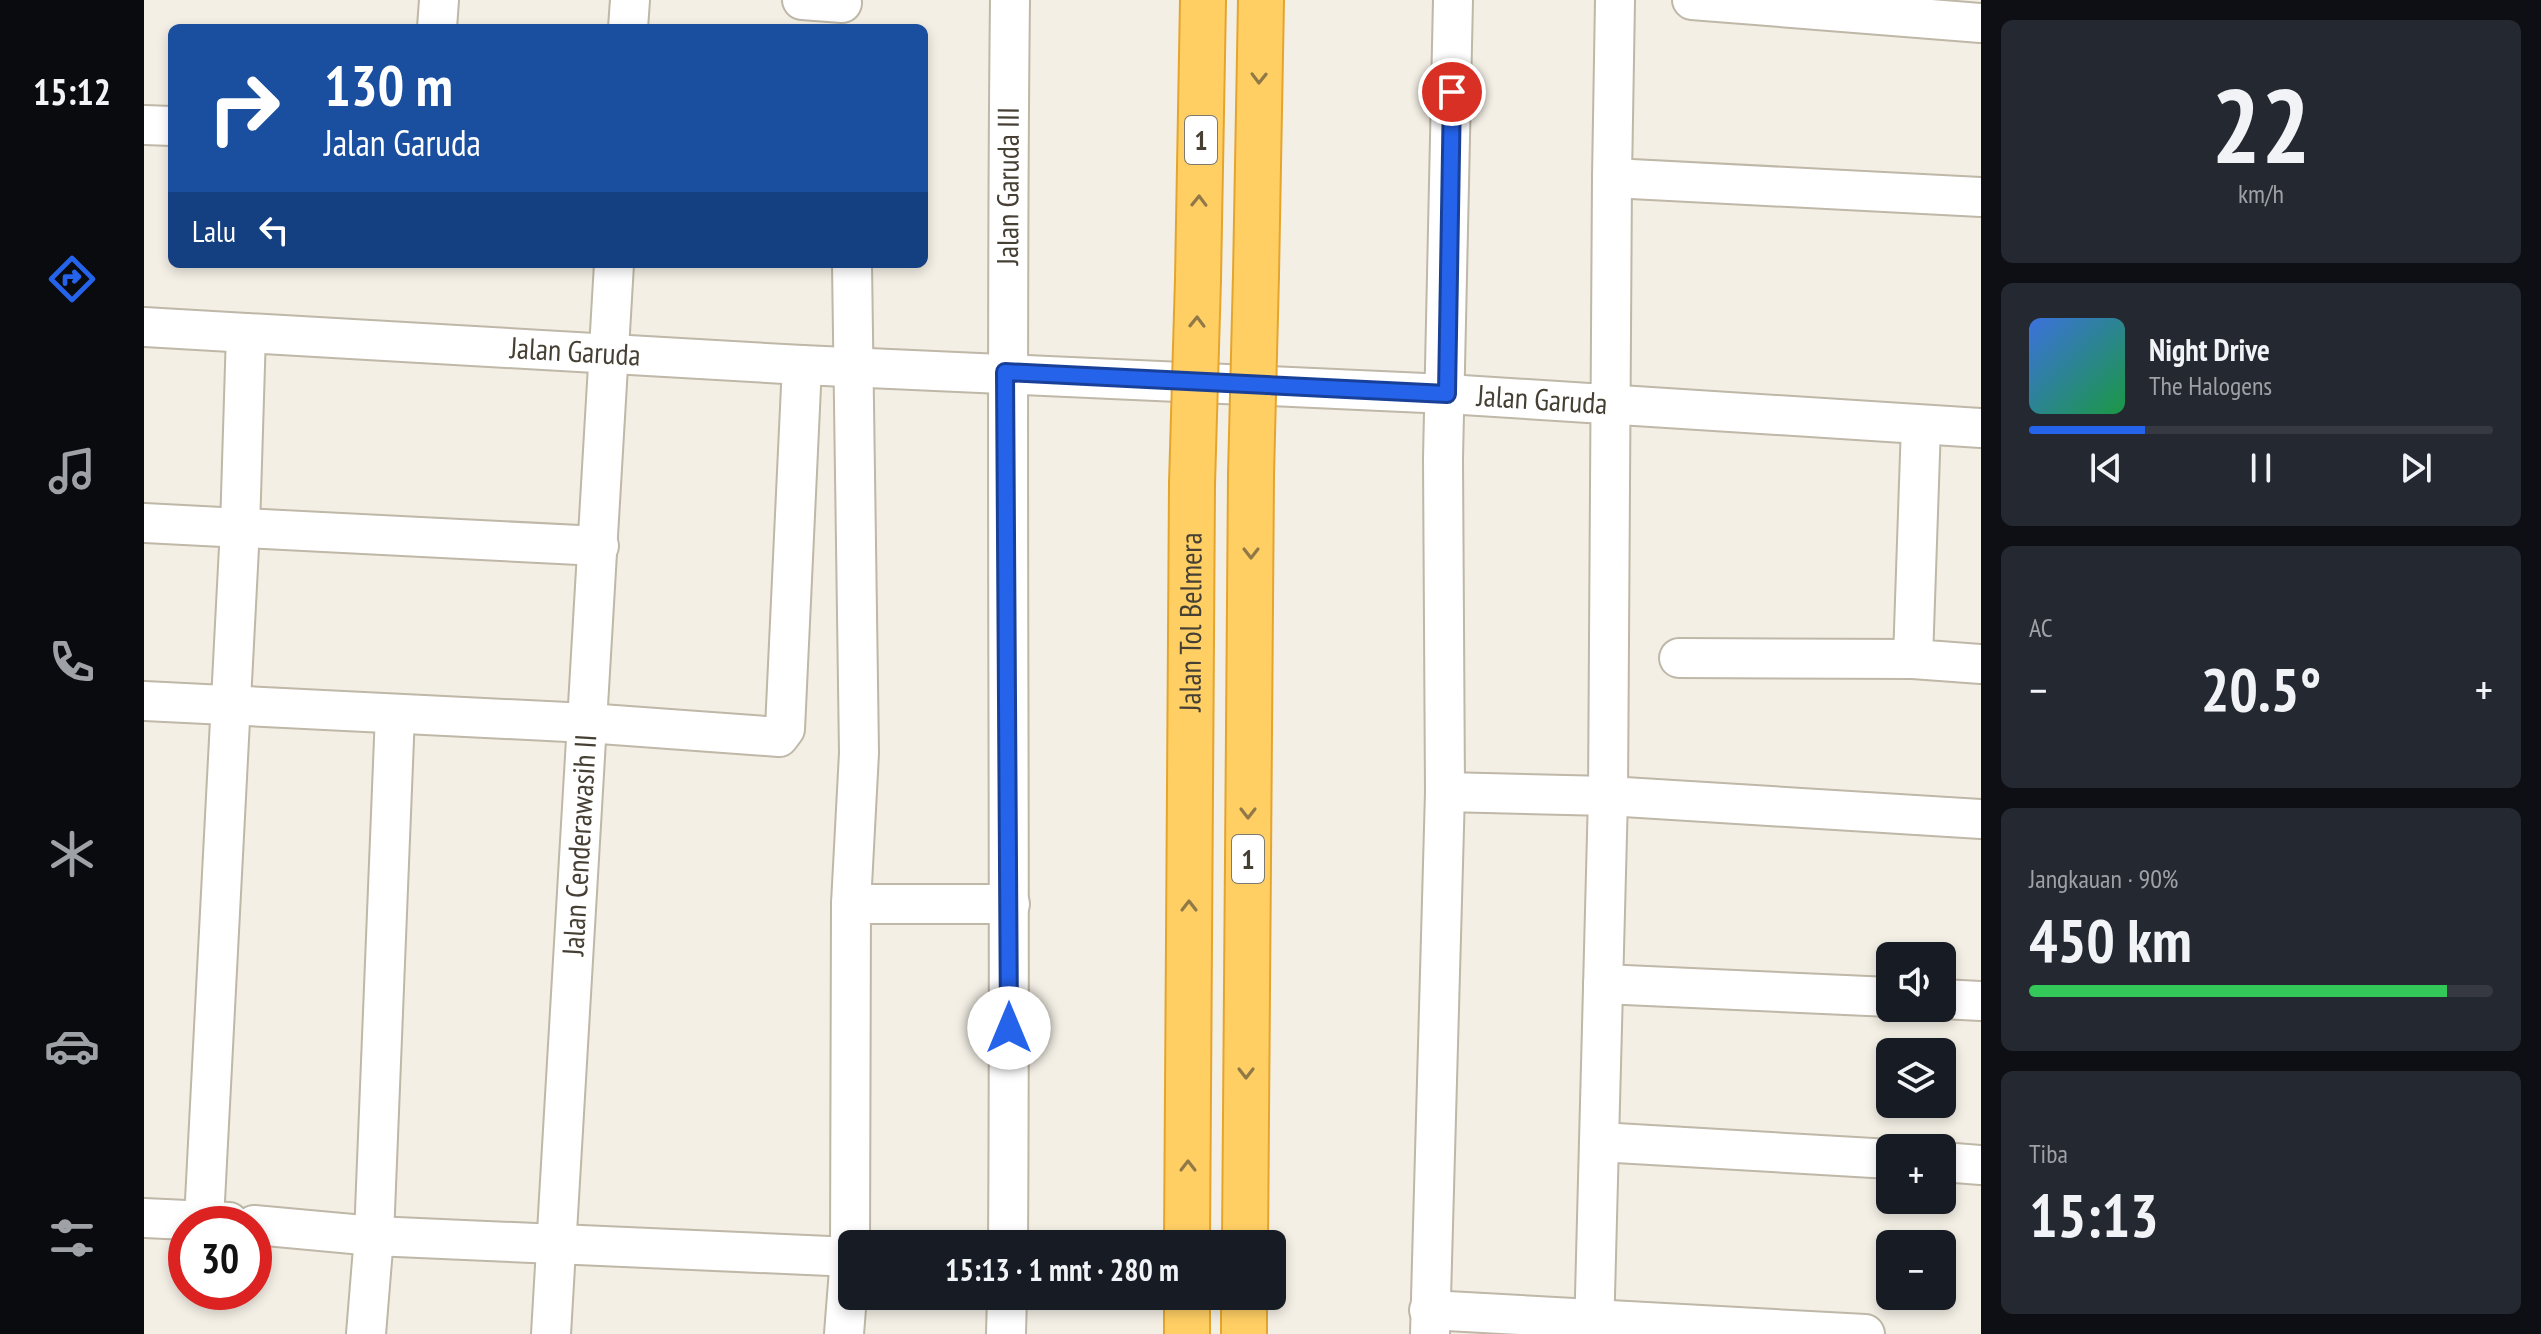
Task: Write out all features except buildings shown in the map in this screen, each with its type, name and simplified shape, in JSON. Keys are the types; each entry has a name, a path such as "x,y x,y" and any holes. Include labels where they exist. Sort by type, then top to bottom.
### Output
{"highway":[{"name":"Jalan Tol Belmera","path":"1187,1230 1192,484 1203,0"},
{"name":"Jalan Tol Belmera","path":"1245,1230 1251,475 1261,0"},
{"path":"1187,1310 1187,1334"},
{"path":"1244,1310 1244,1334"}],"street":[{"path":"437,24 439,0"},
{"path":"628,24 630,0"},
{"path":"802,0 843,10"},
{"name":"Jalan Garuda III","path":"1005,372 1010,0"},
{"path":"1453,0 1447,394 1443,459 1445,792 1430,1322 1865,1334"},
{"path":"1594,1327 1608,796 1615,0"},
{"path":"1692,0 1981,23"},
{"path":"144,125 168,126"},
{"path":"1612,178 1981,197"},
{"name":"Jalan Cenderawasih II","path":"551,1334 614,268"},
{"path":"851,1230 851,904 859,753 852,268"},
{"name":"Jalan Garuda","path":"144,327 802,365 1447,394 1981,428"},
{"path":"205,1206 240,528 246,333"},
{"path":"144,701 587,723 770,739 782,734 802,365"},
{"path":"1005,372 1010,904 1008,1230"},
{"path":"1913,659 1921,425"},
{"path":"144,523 599,546"},
{"path":"1679,658 1913,659 1981,664"},
{"path":"366,1334 374,1236 395,714"},
{"path":"1445,792 1608,796 1981,819"},
{"path":"851,904 1010,904"},
{"path":"1603,984 1876,996"},
{"path":"1956,1000 1981,1001"},
{"path":"1599,1142 1876,1158"},
{"path":"1956,1163 1981,1165"},
{"path":"144,1218 168,1219"},
{"path":"272,1227 374,1236 838,1256"},
{"path":"844,1334 846,1310"},
{"path":"1006,1334 1007,1310"}],"route":[{"path":"1009,1028 1005,372 1447,394 1452,92"}]}
